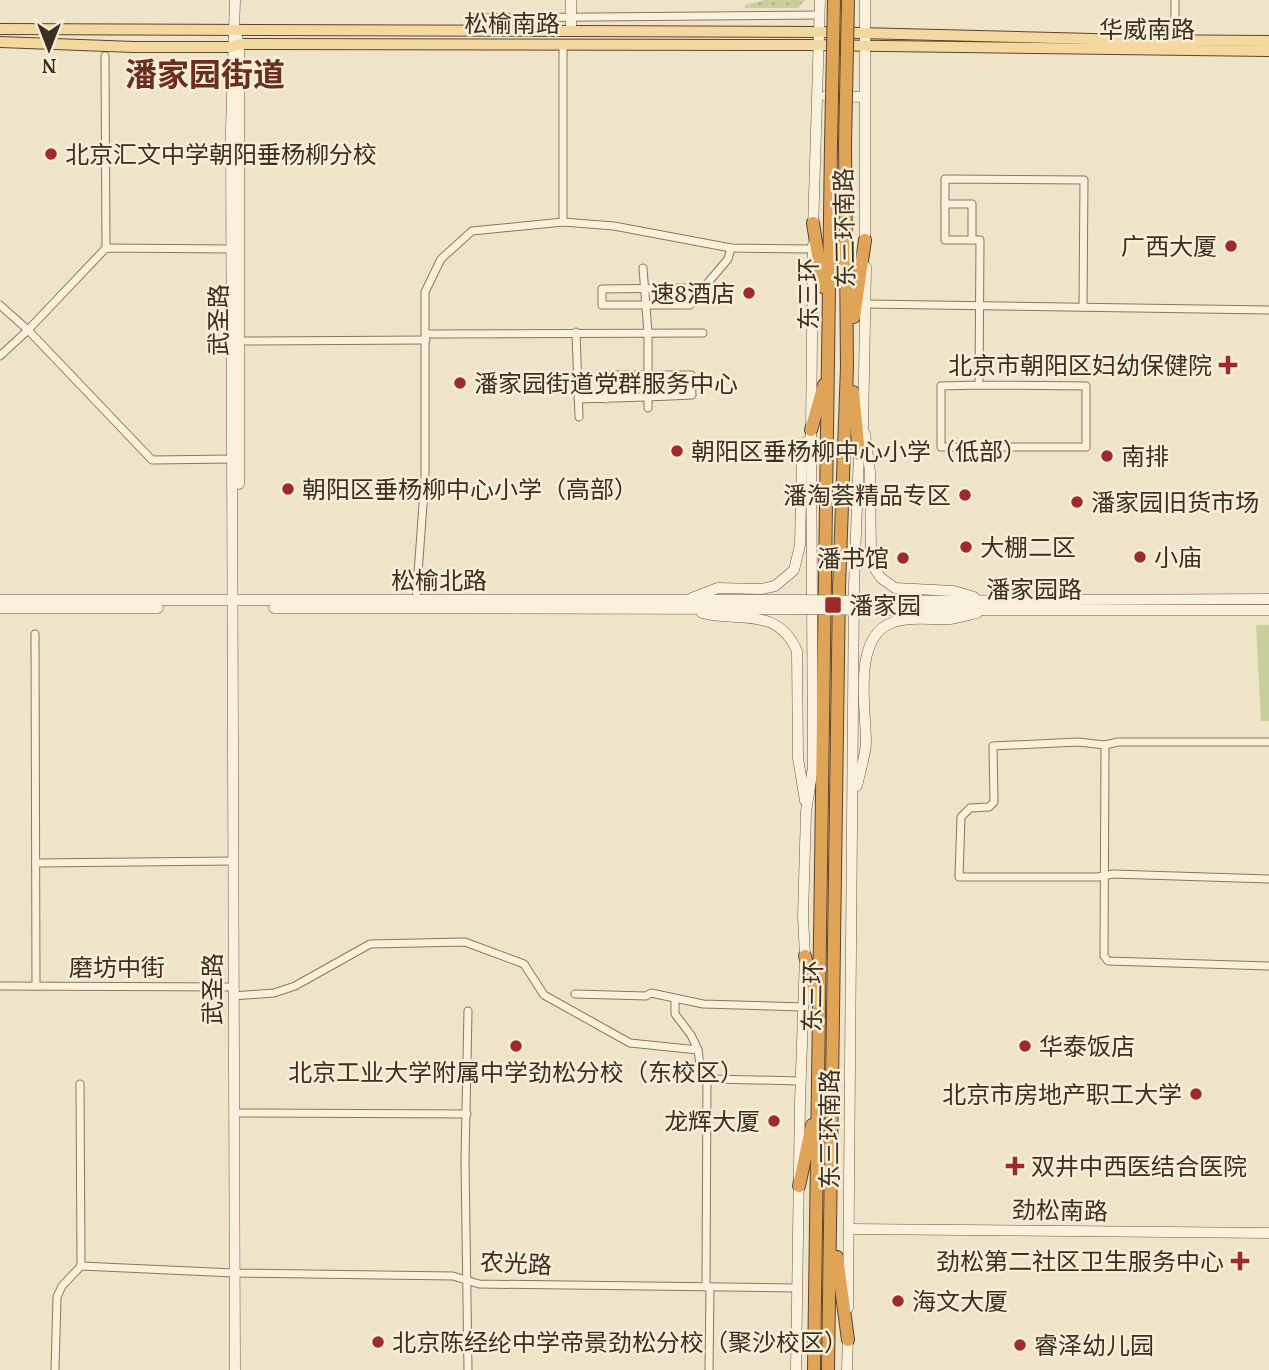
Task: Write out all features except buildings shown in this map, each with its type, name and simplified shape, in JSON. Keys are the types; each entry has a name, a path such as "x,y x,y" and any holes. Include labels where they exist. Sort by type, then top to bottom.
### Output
{"highway":[{"name":"东三环","path":"832,588 829,322 834,0"},
{"name":"东三环","path":"832,588 848,341 845,144 848,0"},
{"path":"813,223 829,322"},
{"path":"848,341 854,319 865,240"},
{"path":"847,366 853,379 859,454"},
{"path":"811,430 829,368"},
{"path":"832,588 832,623"},
{"name":"东三环","path":"814,1370 819,1008 832,623"},
{"name":"东三环","path":"828,1370 832,1213 832,623"},
{"path":"805,956 819,1008"},
{"path":"799,1186 818,1097"},
{"path":"832,1213 848,1340"}],"main road":[{"name":"松榆南路","path":"0,29 865,33"},
{"name":"华威南路","path":"865,33 1269,41"},
{"name":"松榆南路","path":"0,42 134,47 563,44 1025,49"},
{"name":"华威南路","path":"1025,49 1269,51"}],"street":[{"path":"235,0 235,46"},
{"path":"571,0 571,31"},
{"name":"东三环南路","path":"811,430 813,223 820,0"},
{"name":"东三环南路","path":"847,1370 854,585 859,454 863,427 866,304 865,0"},
{"path":"1175,0 1175,41"},
{"path":"469,18 820,15"},
{"path":"563,44 563,222"},
{"name":"武圣路","path":"234,604 232,249 235,46"},
{"name":"武圣路","path":"234,1370 234,604 239,341 235,46"},
{"path":"0,356 106,248 105,56"},
{"path":"819,96 864,97"},
{"path":"979,385 980,240 945,240 945,179 1084,180 1083,307"},
{"path":"945,204 972,204 972,240"},
{"path":"416,601 425,477 425,292 441,259 472,231 563,222 614,226 731,248 813,249"},
{"path":"106,248 232,249"},
{"path":"690,288 690,304 602,304 602,289 690,288 706,285 728,259 731,248"},
{"path":"643,268 648,333 648,408"},
{"path":"866,304 1269,310"},
{"path":"0,305 28,330 152,460 232,459"},
{"path":"239,341 576,332 703,333"},
{"path":"576,332 579,417"},
{"path":"578,399 606,399 692,396 691,375 607,375 606,399"},
{"path":"979,385 1086,386 1086,446 941,447 941,386 979,385"},
{"path":"863,427 870,472 872,554 875,569 881,578 895,588 954,591 984,600"},
{"path":"687,605 718,588 761,589 775,586 794,570 800,545 802,457 811,430"},
{"path":"806,812 813,767 811,430"},
{"name":"松榆北路","path":"0,600 234,604 878,605"},
{"name":"潘家园路","path":"878,605 984,600 1269,600"},
{"name":"松榆北路","path":"0,608 416,601 687,605"},
{"path":"687,605 720,618 759,619 779,625 791,638 797,651 798,758 806,812"},
{"name":"潘家园路","path":"878,605 992,609 1269,610"},
{"path":"853,803 866,747 865,659 870,641 891,623 953,619 992,609"},
{"path":"35,635 36,986"},
{"path":"1269,742 1118,742 1105,745 1078,742 993,746 994,802 989,807 970,808 961,817 958,877 1105,875 1269,879"},
{"path":"1105,745 1104,956 1108,961 1269,966"},
{"name":"东三环南路","path":"796,1370 806,812"},
{"path":"36,863 233,861"},
{"name":"磨坊中街","path":"0,986 274,993 295,986 370,944 464,942 524,964 544,995 630,1043 698,1051"},
{"path":"575,995 646,996 651,993 703,1004 803,1007"},
{"path":"675,1000 675,1014 691,1035 701,1065 714,1079 800,1081"},
{"path":"468,1011 468,1370"},
{"path":"706,1071 709,1370"},
{"path":"55,1370 57,1297 62,1286 81,1266 80,1084"},
{"path":"234,1113 467,1114"},
{"name":"劲松南路","path":"850,1229 1269,1233"},
{"name":"农光路","path":"81,1266 234,1273 453,1276 479,1283 797,1288"}],"green space":[{"path":"766,0 805,0 798,8 745,8 745,5"},
{"path":"1256,625 1269,625 1269,721 1261,721"}],"place":[{"name":"北京汇文中学朝阳垂杨柳分校","path":"51,154"},
{"name":"广西大厦","path":"1231,246"},
{"name":"速8酒店","path":"749,293"},
{"name":"北京市朝阳区妇幼保健院","path":"1228,365"},
{"name":"潘家园街道党群服务中心","path":"460,383"},
{"name":"朝阳区垂杨柳中心小学（低部）","path":"677,451"},
{"name":"南排","path":"1107,456"},
{"name":"朝阳区垂杨柳中心小学（高部）","path":"288,489"},
{"name":"潘淘荟精品专区","path":"965,495"},
{"name":"潘家园旧货市场","path":"1077,502"},
{"name":"大棚二区","path":"966,547"},
{"name":"小庙","path":"1140,557"},
{"name":"潘书馆","path":"903,558"},
{"name":"潘家园","path":"833,605"},
{"name":"北京工业大学附属中学劲松分校（东校区）","path":"516,1046"},
{"name":"华泰饭店","path":"1025,1046"},
{"name":"北京市房地产职工大学","path":"1196,1094"},
{"name":"龙辉大厦","path":"774,1121"},
{"name":"双井中西医结合医院","path":"1015,1166"},
{"name":"劲松第二社区卫生服务中心","path":"1240,1261"},
{"name":"海文大厦","path":"898,1301"},
{"name":"北京陈经纶中学帝景劲松分校（聚沙校区）","path":"378,1342"},
{"name":"睿泽幼儿园","path":"1020,1345"}],"district":[{"name":"潘家园街道","path":"205,74"}]}
